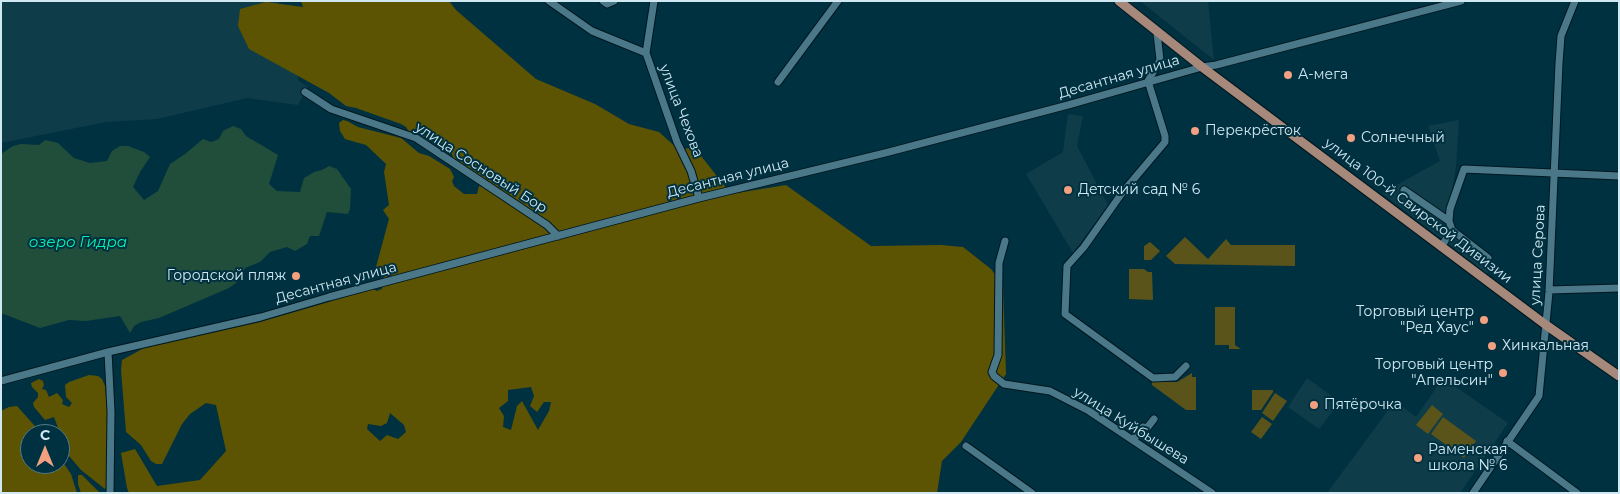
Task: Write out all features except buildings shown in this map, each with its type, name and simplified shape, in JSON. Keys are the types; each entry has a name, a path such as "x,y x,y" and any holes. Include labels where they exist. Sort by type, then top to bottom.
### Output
{"main road":[{"name":"улица 100-й Свирской Дивизии","path":"1120,1 1157,33 1441,247 1546,325 1619,376"}],"street":[{"name":"улица Чехова","path":"549,1 592,32 646,53 677,142 691,171 699,198"},
{"path":"603,1 607,4 614,1"},
{"path":"646,53 654,1"},
{"path":"778,82 838,1"},
{"name":"Десантная улица","path":"1,381 108,352 261,317 699,198 885,153 1068,105 1148,81 1461,1"},
{"name":"улица Серова","path":"1473,493 1539,396 1549,290 1561,36 1575,1"},
{"path":"1157,33 1160,60 1148,81 1165,136 1165,142 1122,193 1084,247 1070,260 1066,270 1066,314 1153,378 1175,377 1186,366"},
{"name":"улица Сосновый Бор","path":"305,92 331,109 416,138 547,225 558,236"},
{"path":"1488,258 1452,230 1449,221 1452,202 1464,169 1619,176"},
{"path":"1404,190 1449,221"},
{"path":"1441,247 1452,230"},
{"name":"улица Куйбышева","path":"1005,241 999,263 998,355 992,372 994,376 1004,384 1050,391 1089,411 1212,493"},
{"path":"1549,290 1619,288"},
{"path":"108,352 111,412 110,493"},
{"path":"1134,440 1143,427 1147,428 1154,419"},
{"path":"1507,442 1577,493"},
{"path":"966,446 1032,493"}],"shaded area":[{"path":"1,1 279,1 277,19 299,81 308,87 298,105 247,98 157,119 106,122 1,143"},
{"path":"301,1 449,1 456,10 536,79 595,104 629,124 659,132 679,150 694,147 731,194 786,185 871,246 941,245 963,247 991,269 1003,285 1006,374 961,442 942,461 937,493 129,493 121,453 135,449 157,486 200,480 226,451 216,405 206,403 190,414 182,424 162,464 156,464 151,461 141,445 126,432 121,370 122,360 144,348 260,322 373,289 377,291 382,289 384,275 376,267 389,219 383,210 389,205 384,172 386,164 366,145 345,139 340,131 339,123 343,120 358,127 401,138 419,153 429,156 450,169 454,177 452,181 454,186 464,194 477,194 479,186 483,187 475,177 455,165 452,154 425,137 409,132 401,124 346,106 329,93 249,49 238,26 240,9 266,2 303,7","holes":["531,387 534,396 530,406 537,412 544,402 551,402 549,411 538,430 522,401 517,406 511,430 503,427 504,416 499,408 508,401 508,390","390,413 404,425 406,432 398,439 387,435 380,441 367,429 368,424 381,426 387,423"]},
{"path":"1140,1 1208,1 1214,60"},
{"name":"Детский сад № 6","path":"1068,114 1083,116 1077,146 1108,205 1073,253 1026,174 1063,152"},
{"path":"1459,120 1456,167 1446,223 1447,229 1491,262 1487,274 1382,193 1440,161 1428,126"},
{"path":"1185,237 1208,259 1226,239 1231,245 1295,245 1295,266 1175,264 1166,256"},
{"path":"1150,242 1160,251 1151,260 1144,260 1144,246"},
{"path":"1129,269 1144,269 1152,272 1153,300 1129,299"},
{"path":"1215,307 1235,307 1235,345 1241,349 1229,349 1229,345 1215,345"},
{"path":"1192,373 1192,377 1196,377 1196,410 1186,410 1152,385 1152,382 1177,382"},
{"path":"89,375 98,376 102,379 105,386 109,425 107,485 105,489 81,470 70,457 70,424 57,424 54,417 45,420 34,407 33,403 38,397 38,393 31,383 39,379 43,381 42,389 46,390 49,397 57,393 63,400 62,404 69,407 72,403 66,397 65,385"},
{"path":"1307,378 1340,402 1319,429 1288,407"},
{"name":"Раменская школа № 6","path":"1443,378 1508,423 1460,493 1327,493 1395,401 1416,417"},
{"path":"1252,390 1273,390 1261,410 1252,410"},
{"path":"1275,393 1287,401 1273,421 1262,413"},
{"path":"1432,405 1443,414 1428,434 1416,425"},
{"path":"17,406 33,424 20,424 20,474 70,473 77,493 1,493 1,411"},
{"path":"1262,417 1272,424 1261,439 1251,432"},
{"path":"1443,417 1476,441 1464,458 1431,434"},
{"path":"78,475 82,475 100,493 81,493"}],"water":[{"name":"озеро Гидра","path":"233,126 241,129 246,136 278,155 269,184 277,191 300,192 304,178 329,166 337,169 351,189 348,214 327,212 319,236 310,236 307,244 295,251 287,247 270,252 260,262 245,268 236,283 229,288 159,318 141,322 134,326 130,333 120,316 86,321 69,320 40,328 1,313 1,154 13,146 21,144 39,145 45,140 58,143 74,158 90,163 107,161 112,151 120,146 128,146 144,152 150,157 133,187 144,200 158,191 170,164 203,139 211,142 219,139 223,131"}],"place":[{"name":"А-мега","path":"1288,75"},
{"name":"Перекрёсток","path":"1195,131"},
{"name":"Солнечный","path":"1351,138"},
{"name":"Детский сад № 6","path":"1068,190"},
{"name":"Городской пляж","path":"296,276"},
{"name":"Торговый центр \"Ред Хаус\"","path":"1484,320"},
{"name":"Хинкальная","path":"1492,346"},
{"name":"Торговый центр \"Апельсин\"","path":"1503,373"},
{"name":"Пятёрочка","path":"1314,405"},
{"name":"Раменская школа № 6","path":"1418,458"}]}
